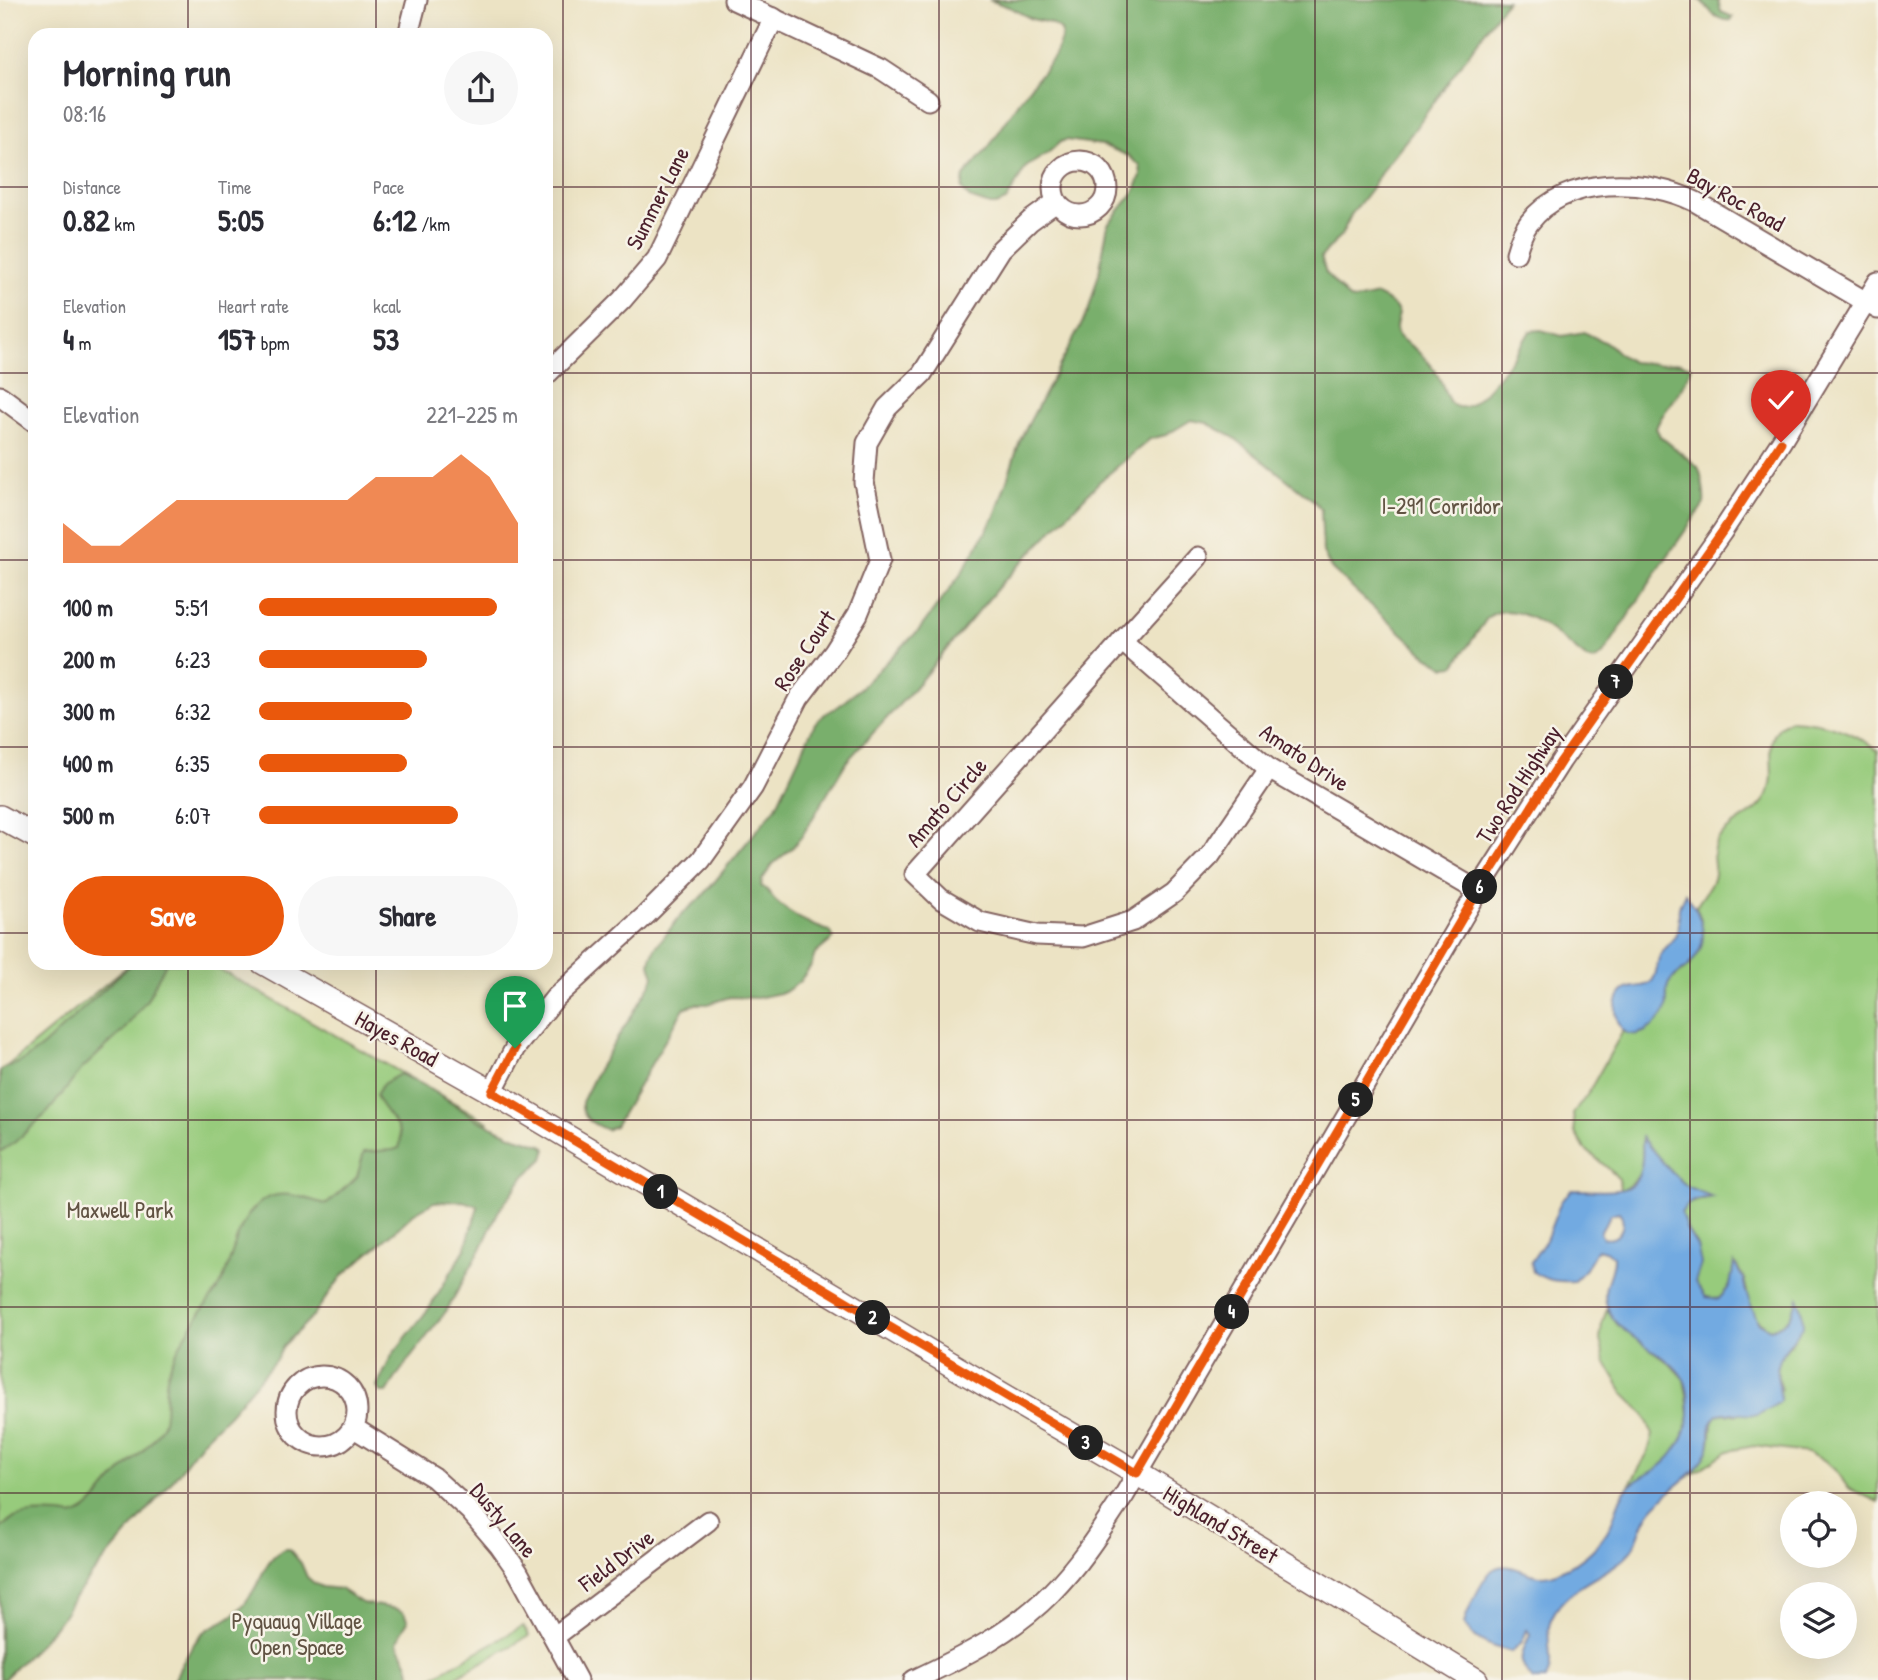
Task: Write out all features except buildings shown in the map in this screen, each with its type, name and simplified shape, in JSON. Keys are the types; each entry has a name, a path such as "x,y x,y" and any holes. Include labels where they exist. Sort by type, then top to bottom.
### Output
{"main road":[{"path":"0,817 28,832"},
{"name":"Hayes Road","path":"276,970 531,1115"},
{"name":"Highland Street","path":"531,1115 1137,1473 1468,1678"}],"street":[{"path":"410,28 417,0"},
{"path":"734,0 881,69 928,100"},
{"name":"Summer Lane","path":"553,368 622,300 657,259 774,18"},
{"name":"Bay Roc Road","path":"1516,253 1529,222 1556,200 1575,191 1618,184 1659,188 1696,202 1872,306"},
{"name":"Rose Court","path":"492,1092 515,1048 555,998 646,915 701,860 753,787 799,698 834,652 858,614 880,560 864,482 867,443 887,408 922,374 1001,249 1030,221 1056,202"},
{"name":"Two Rod Highway","path":"914,1680 965,1656 1011,1627 1050,1594 1089,1548 1137,1473 1478,891 1561,761 1722,532 1872,306 1878,282"},
{"path":"0,396 28,417"},
{"name":"Amato Circle","path":"1198,557 915,874 942,899 980,922 1037,935 1083,937 1133,921 1174,893 1210,856 1269,769"},
{"name":"Amato Drive","path":"1122,641 1269,769 1478,891"},
{"name":"Dusty Lane","path":"354,1428 434,1478 470,1511 518,1572 577,1680"},
{"name":"Field Drive","path":"554,1637 708,1521"}],"green space":[{"name":"I-291 Corridor","path":"989,0 1507,0 1412,133 1385,166 1351,215 1341,236 1321,257 1326,273 1349,299 1377,295 1395,307 1399,314 1396,328 1398,335 1428,362 1439,378 1447,398 1458,407 1471,404 1480,397 1510,362 1530,331 1541,330 1562,336 1584,332 1610,345 1632,362 1679,363 1690,366 1684,384 1656,428 1660,436 1698,467 1704,504 1602,656 1593,661 1587,659 1540,623 1513,612 1500,612 1488,617 1454,666 1446,667 1427,656 1332,570 1323,553 1321,509 1233,437 1207,423 1191,420 1166,435 1150,439 1099,482 1001,584 910,693 847,761 802,836 773,864 762,880 761,886 782,906 801,919 829,931 834,938 815,954 811,966 799,982 785,992 757,998 730,997 684,1008 615,1126 607,1130 586,1117 582,1102 599,1068 651,984 654,976 650,965 655,948 682,914 702,897 776,807 815,723 861,687 919,630 961,574 995,516 1021,438 1088,312 1108,224 1135,191 1141,175 1140,166 1129,156 1102,145 1066,140 1026,167 1006,201 990,205 969,198 962,189 964,176 988,148 1026,92 1055,56 1062,36 1061,30 1050,23 1032,19"},
{"path":"1700,0 1718,0 1721,12 1733,17 1732,20 1717,17"},
{"path":"1791,720 1837,728 1878,750 1878,1502 1848,1488 1838,1473 1824,1460 1807,1453 1754,1446 1728,1451 1688,1477 1708,1449 1715,1417 1726,1413 1738,1415 1781,1390 1778,1362 1802,1324 1798,1300 1788,1319 1770,1329 1754,1313 1744,1279 1735,1264 1730,1286 1719,1299 1706,1297 1695,1282 1697,1246 1681,1213 1686,1204 1712,1197 1688,1187 1642,1140 1641,1170 1634,1181 1620,1191 1619,1179 1585,1149 1575,1133 1573,1114 1587,1095 1623,1031 1632,1034 1667,1000 1670,981 1690,965 1701,919 1696,907 1713,879 1714,849 1724,832 1757,809 1767,796 1772,779 1772,744 1774,736"},
{"name":"Maxwell Park","path":"123,970 220,970 488,1122 329,1280 0,1670 0,1072"},
{"path":"124,970 162,970 147,1000 123,1031 82,1069 48,1112 0,1152 0,1071 24,1060 43,1046"},
{"path":"400,1074 423,1085 480,1121 542,1145 546,1149 543,1159 523,1178 498,1212 447,1310 387,1392 380,1392 377,1387 392,1355 430,1307 465,1249 478,1206 463,1201 434,1202 413,1214 342,1276 312,1317 283,1346 278,1357 204,1439 170,1484 96,1570 61,1619 3,1680 0,1680 0,1529 10,1520 23,1515 42,1513 71,1516 81,1513 92,1505 151,1442 163,1424 166,1383 174,1356 220,1286 245,1220 261,1202 277,1195 327,1204 357,1177 364,1152 399,1148 400,1133 376,1095 383,1084"},
{"path":"1607,1309 1617,1324 1669,1363 1684,1379 1687,1396 1689,1416 1683,1438 1672,1456 1627,1489 1647,1455 1653,1435 1644,1414 1624,1394 1605,1361 1600,1340"},
{"name":"Pyquaug Village Open Space","path":"286,1549 301,1563 307,1577 314,1583 340,1589 362,1603 397,1609 404,1613 408,1621 397,1643 408,1664 412,1680 174,1680 199,1637 240,1609 273,1557"},
{"name":"Pyquaug Village Open Space","path":"523,1626 529,1636 450,1680 427,1680"}],"water":[{"path":"1685,893 1700,919 1703,938 1701,947 1689,965 1669,983 1666,1009 1658,1021 1639,1034 1626,1032 1617,1017 1617,1001 1628,988 1643,986 1654,978 1660,956 1677,933 1679,908"},
{"path":"1642,1138 1688,1187 1713,1197 1691,1202 1681,1213 1697,1246 1701,1264 1695,1282 1706,1297 1719,1299 1730,1286 1734,1263 1743,1278 1758,1322 1770,1329 1786,1322 1792,1315 1798,1298 1803,1327 1778,1365 1780,1401 1758,1414 1724,1413 1716,1416 1705,1457 1699,1466 1651,1510 1630,1552 1611,1568 1578,1588 1559,1605 1549,1628 1550,1665 1546,1680 1532,1680 1522,1662 1522,1653 1530,1634 1527,1630 1522,1642 1511,1652 1479,1639 1464,1624 1481,1586 1490,1573 1499,1567 1511,1567 1545,1576 1569,1567 1586,1556 1606,1534 1624,1491 1670,1457 1680,1444 1688,1422 1688,1395 1683,1378 1665,1359 1621,1327 1607,1306 1605,1292 1613,1256 1597,1249 1586,1269 1574,1281 1543,1277 1533,1272 1531,1262 1546,1240 1561,1201 1572,1190 1604,1191 1627,1188 1635,1182 1640,1173","holes":["1619,1212 1622,1227 1617,1235 1609,1239 1603,1238 1600,1233 1611,1214"]}],"route":[{"path":"515,1048 492,1092 1137,1473 1478,891 1561,761 1722,532 1781,442"}]}
